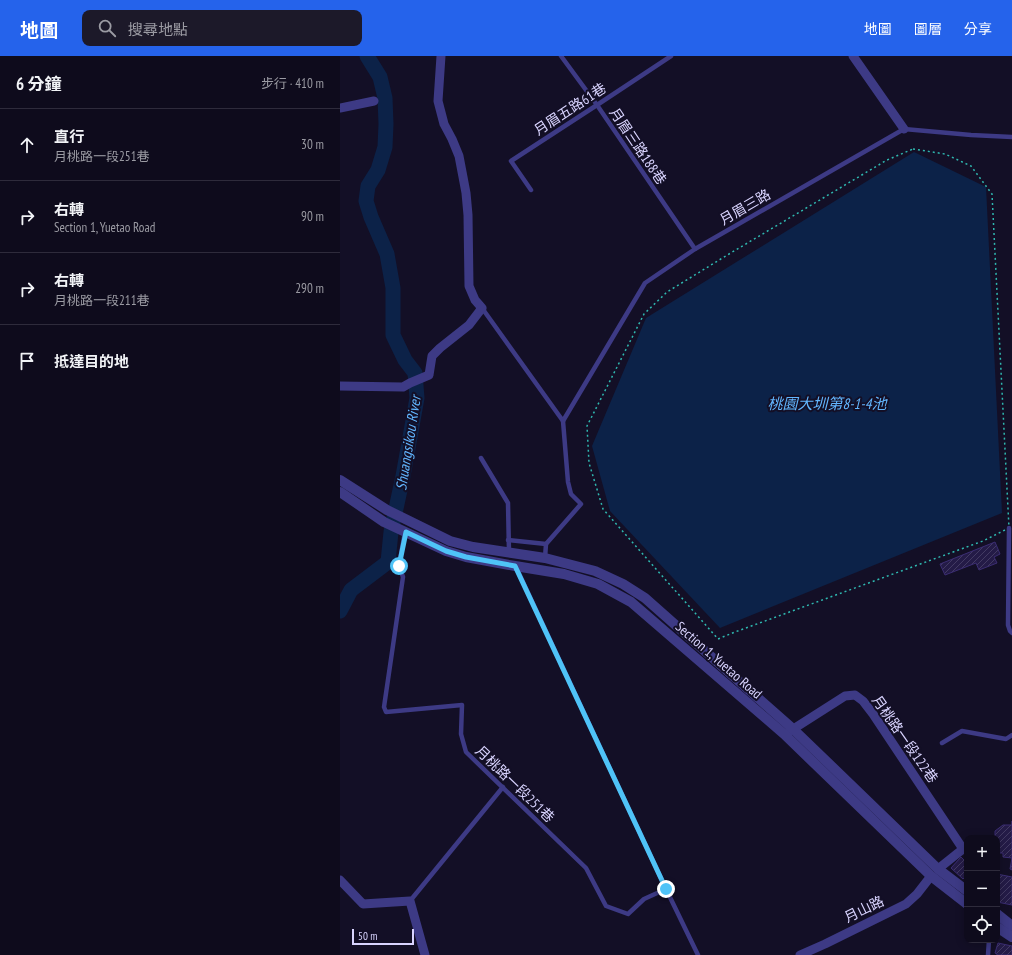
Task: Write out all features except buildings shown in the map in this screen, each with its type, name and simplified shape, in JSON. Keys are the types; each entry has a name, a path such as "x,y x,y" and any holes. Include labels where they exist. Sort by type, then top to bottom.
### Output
{"street":[{"path":"340,386 403,387 428,375 432,356 469,325 482,308 469,286 468,215 466,193 459,156 444,124 438,101 441,56"},
{"path":"853,56 904,129"},
{"path":"340,108 374,101"},
{"name":"Section 1, Yuetao Road","path":"340,480 387,510 450,541 473,547 545,558 595,571 623,584 645,598 793,729 964,901"},
{"name":"Section 1, Yuetao Road","path":"340,492 384,522 446,551 466,557 564,574 598,584 631,602 784,734 934,872 964,889"},
{"path":"509,552 515,566"},
{"name":"月桃路一段122巷","path":"784,734 845,696 855,696 863,701 963,849"},
{"name":"月山路","path":"800,955 906,904 917,894 934,872 963,849"},
{"path":"340,880 363,904 410,902 425,955"},
{"path":"1000,916 1012,926"},
{"path":"1000,929 1012,938"}],"lane":[{"name":"月眉三路188巷","path":"561,56 597,105 695,249"},
{"name":"月眉五路61巷","path":"531,190 511,161 671,56"},
{"path":"904,129 1012,137"},
{"name":"月眉三路","path":"563,421 645,283 695,249 904,129"},
{"path":"482,308 563,421 568,482 571,494 581,504 546,544 545,558"},
{"path":"481,458 508,503 509,552"},
{"path":"1009,528 1008,625 1012,633"},
{"name":"月桃路一段251巷","path":"403,531 399,566 404,577 384,707 386,712 462,705 461,734 466,752 586,868 606,906 628,914 644,899 666,889"},
{"path":"508,540 546,544"},
{"path":"515,566 698,955"},
{"path":"942,743 962,731 1006,739 1012,735"},
{"path":"410,902 502,787"},
{"path":"988,955 989,943"}],"path":[{"path":"913,149 945,154 971,166 992,194 1009,528 983,541 718,639 603,509 589,463 587,426 644,314 667,292 888,160 913,149"}],"water":[{"name":"桃園大圳第8-1-4池","path":"914,152 986,187 1002,513 720,628 610,511 592,446 646,318"}],"waterway":[{"name":"Shuangsikou River","path":"340,611 351,590 388,562 391,532 417,398 415,373 405,360 393,335 393,288 387,254 371,217 366,201 368,186 378,170 385,147 386,124 385,98 380,77 367,56"}],"route":[{"path":"399,566 406,532 446,551 466,557 515,566 666,889"}]}
